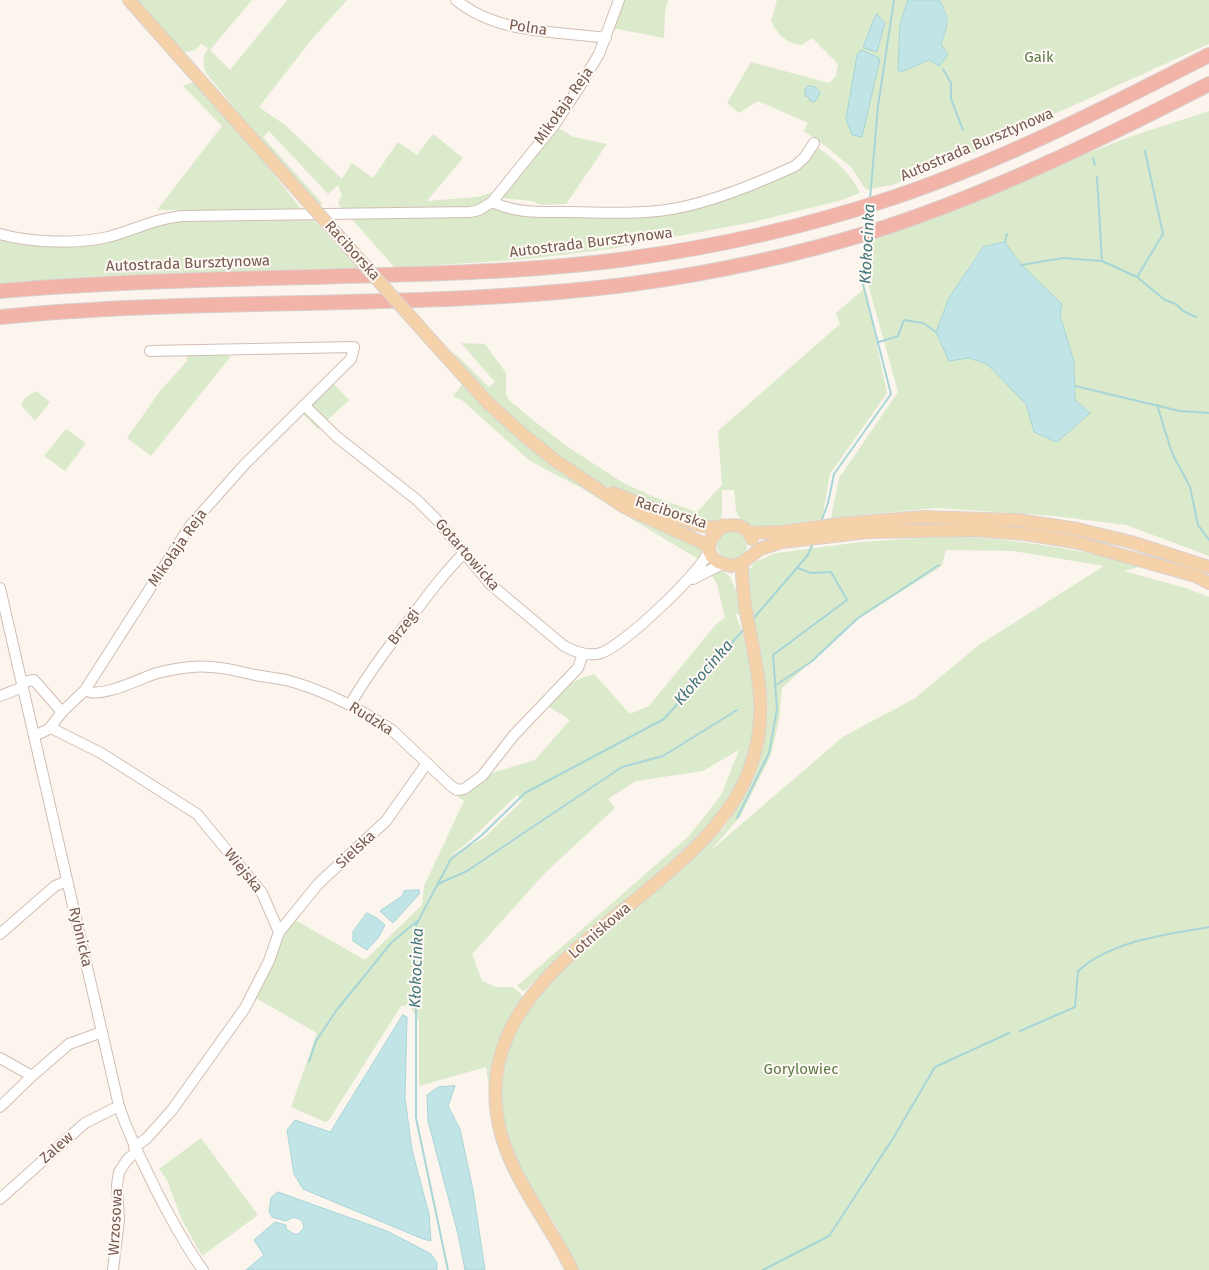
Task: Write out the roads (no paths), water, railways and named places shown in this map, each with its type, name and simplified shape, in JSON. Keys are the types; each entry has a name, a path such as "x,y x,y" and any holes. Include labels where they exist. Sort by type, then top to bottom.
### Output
{"highway":[{"name":"Autostrada Bursztynowa","path":"0,291 133,282 418,274 568,265 627,259 727,242 841,214 895,197 963,172 1125,98 1209,55"},
{"path":"0,316 136,307 425,299 562,291 633,284 731,268 838,242 962,200 1116,131 1209,84"}],"main road":[{"name":"Raciborska","path":"130,0 476,390 512,425 556,461 624,507 701,542 709,549"},
{"name":"Raciborska","path":"592,484 663,513 702,526 722,526"},
{"path":"1209,567 1078,528 1017,520 923,517 840,524 781,532 750,533 736,525 722,526 709,543 709,549 715,559 725,565 747,559 760,549 782,542 829,536 868,532 974,530 1025,534 1075,542 1196,576 1209,583"},
{"path":"747,559 753,540 750,533"},
{"name":"Lotniskowa","path":"744,601 747,559"},
{"name":"Lotniskowa","path":"572,1270 518,1176 506,1148 499,1122 496,1098 502,1051 516,1018 538,988 565,961 695,847 717,825 734,802 750,768 760,726 761,699 753,643 744,601 725,565"}],"street":[{"name":"Polna","path":"456,0 480,16 511,26 606,38"},
{"name":"Mikołaja Reja","path":"492,202 555,124 590,70 606,38 619,0"},
{"path":"0,234 12,237 78,242 110,236 151,221 182,216 470,212 479,210 492,202 521,211 649,211 710,200 795,166 805,157 814,143"},
{"name":"Mikołaja Reja","path":"51,728 62,712 85,690 190,526 246,464 351,359 354,346 150,351"},
{"name":"Gotartowicka","path":"304,405 337,437 423,506 482,575 500,593 564,646 582,654"},
{"path":"582,654 600,653 616,645 685,583 705,560 709,549"},
{"name":"Brzegi","path":"350,705 366,678 398,634 444,574 464,553"},
{"path":"685,583 725,565"},
{"name":"Rybnicka","path":"0,588 119,1106 136,1149 177,1231 203,1270"},
{"name":"Rudzka","path":"85,690 90,693 102,692 158,673 190,667 216,667 284,680 317,690 350,705 392,730 454,788 464,789 475,782 487,770 519,729 578,668 582,654"},
{"path":"0,696 34,680 62,712"},
{"path":"34,736 51,728"},
{"name":"Wiejska","path":"51,728 101,753 196,814 262,893 279,932"},
{"name":"Sielska","path":"279,932 319,884 386,821 427,763"},
{"path":"0,934 55,886 67,881"},
{"path":"136,1149 172,1110 246,1008 269,961 279,932"},
{"path":"0,1107 69,1044 102,1032"},
{"path":"0,1058 32,1076"},
{"name":"Zalew","path":"0,1198 85,1123 119,1106"},
{"name":"Wrzosowa","path":"113,1270 119,1220 117,1185 119,1172 126,1160 136,1149"}],"water":[{"path":"908,0 939,0 943,7 947,22 941,44 948,55 939,66 929,60 901,72 898,70 900,25"},
{"path":"877,14 885,23 877,52 863,48"},
{"path":"861,50 880,59 862,137 852,135 846,119 857,55"},
{"path":"808,86 815,87 820,93 815,102 810,101 809,97 805,96 805,90"},
{"path":"1005,242 1024,267 1062,304 1060,315 1074,362 1075,400 1090,413 1057,442 1034,432 1026,404 987,364 969,358 949,361 936,332 949,298 983,247"},
{"path":"419,890 420,893 393,923 380,911 402,896 404,891"},
{"path":"367,913 385,925 378,938 367,950 353,941 353,932"},
{"path":"403,1015 407,1017 405,1098 412,1150 429,1214 431,1241 303,1189 294,1174 287,1130 295,1120 330,1132"},
{"path":"455,1086 448,1106 460,1129 473,1190 485,1270 465,1270 458,1234 428,1121 427,1095 438,1087"},
{"path":"278,1192 387,1231 431,1254 437,1263 437,1270 246,1270 264,1255 254,1240 275,1222 286,1225 286,1229 294,1234 298,1234 304,1228 302,1221 298,1218 286,1221 272,1217 269,1211 271,1198"}],"waterway":[{"name":"Kłokocinka","path":"870,199 878,106 894,0"},
{"path":"943,69 951,83 951,99 963,130"},
{"path":"1137,277 1163,234 1145,151"},
{"path":"1093,158 1095,165"},
{"path":"1097,177 1102,261"},
{"name":"Kłokocinka","path":"868,226 869,211"},
{"path":"1005,242 1007,234"},
{"name":"Kłokocinka","path":"821,522 828,503 834,474 891,394 863,284 867,238"},
{"path":"1021,265 1063,258 1102,261 1137,277 1165,300 1176,304 1183,311 1196,317"},
{"path":"879,342 898,336 904,320 923,323 936,332"},
{"path":"1075,386 1180,411 1209,413"},
{"path":"1157,405 1172,453 1190,487 1198,525 1209,540"},
{"name":"Kłokocinka","path":"753,619 808,555 813,543"},
{"path":"776,685 811,662 858,618 939,565"},
{"path":"737,818 769,753 777,709 773,655 847,600 831,572 811,573 798,568"},
{"name":"Kłokocinka","path":"448,1270 416,1118 416,925 451,859 481,836 525,793 664,719 745,628"},
{"path":"438,884 467,871 622,767 663,756 737,710"},
{"path":"309,1062 316,1041 336,1011 391,943 417,921"},
{"path":"1020,1031 1075,1007 1078,971 1107,952 1140,940 1209,927"},
{"path":"763,1270 829,1236 892,1140 935,1067 1009,1033"}],"park label":[{"name":"Gaik","path":"1039,58"},
{"name":"Gorylowiec","path":"801,1070"}]}
